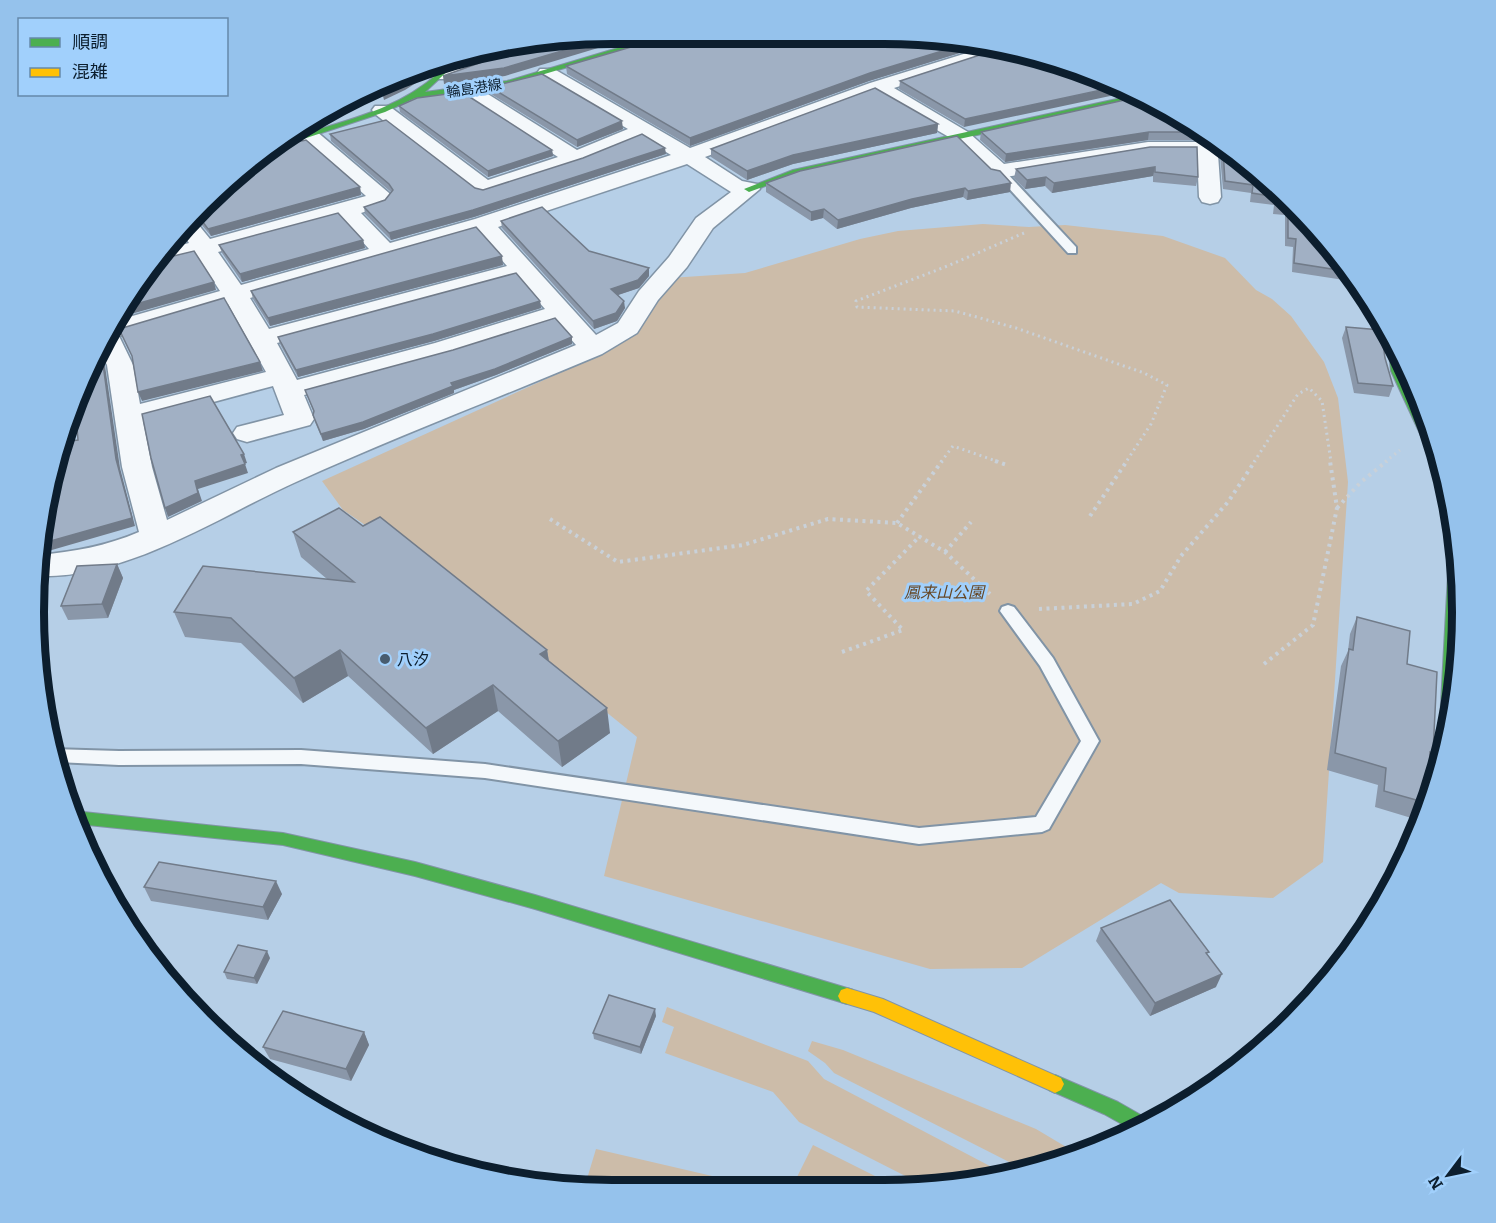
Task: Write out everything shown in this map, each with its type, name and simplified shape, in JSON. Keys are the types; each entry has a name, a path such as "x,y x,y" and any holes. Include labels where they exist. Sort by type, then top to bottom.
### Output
{"street":[{"name":"輪島港線","path":"296,139 382,110 413,96 468,90 547,73 641,44"},
{"path":"122,325 235,296 483,224 689,156 877,87 988,53"},
{"path":"441,75 500,54"},
{"path":"413,96 448,68"},
{"path":"547,73 689,156 735,186 749,189"},
{"path":"877,87 961,136 999,171 1148,148 1210,146"},
{"path":"468,90 575,158"},
{"path":"46,566 60,566 119,552 156,538 285,475 593,348 628,328 648,296 678,262 704,223 749,189 793,173 1129,99"},
{"path":"382,110 483,187 575,158 643,130"},
{"path":"169,256 381,199 309,135"},
{"path":"1210,197 1213,148"},
{"path":"346,210 386,253"},
{"path":"483,224 593,348"},
{"path":"192,229 261,339 285,383 300,419 248,433"},
{"path":"261,339 523,269"},
{"path":"128,416 444,349 561,312"},
{"path":"116,335 137,467 156,538"},
{"path":"1396,365 1410,398"},
{"path":"1450,665 1453,605"},
{"path":"83,818 283,839 415,869 535,902 877,1005 1111,1108 1135,1121"}],"lane":[{"path":"999,171 1072,250"},
{"path":"62,755 119,758 301,757 485,771 919,836 1042,824 1090,741 1047,662 1008,611"}],"path":[{"path":"1047,223 945,267 873,293 856,301 857,308 954,311 1016,328 1089,356 1144,373 1167,385 1151,424 1090,516"},
{"path":"550,519 618,562 744,544 828,519 897,523 945,552 1008,611 1133,604 1160,591 1181,556 1228,502 1298,394 1309,388 1322,401 1337,508 1313,625 1264,664"},
{"path":"1337,508 1361,482 1400,451 1426,443"},
{"path":"897,523 953,446 1007,465"},
{"path":"945,552 971,522"},
{"path":"842,652 903,630 866,591 920,536"}],"green space":[{"name":"鳳来山公園","path":"983,224 1029,227 1065,225 1163,236 1225,258 1256,290 1272,299 1291,316 1324,362 1338,398 1348,482 1323,862 1273,898 1179,893 1161,883 1022,968 930,969 604,876 637,737 536,655 468,595 343,510 322,481 557,374 634,330 670,278 745,273 860,239 898,231"},
{"path":"667,1007 808,1061 824,1079 995,1169 959,1175 911,1179 799,1122 773,1092 665,1053 674,1027 662,1022"},
{"path":"812,1041 843,1050 1036,1129 1069,1148 1014,1164 834,1073 825,1063 808,1051"},
{"path":"813,1145 883,1180 796,1180"},
{"path":"596,1149 729,1180 612,1180 587,1179"}],"building":[{"path":"641,44 885,44 953,48 870,73 690,138 566,66"},
{"path":"583,45 504,68 443,76 507,53"},
{"path":"987,53 1032,63 1106,89 965,119 900,81"},
{"path":"542,74 622,121 577,140 490,87"},
{"path":"875,88 938,124 793,155 747,171 711,149"},
{"path":"462,92 552,150 488,171 399,106 417,98"},
{"path":"1129,99 1189,132 1149,132 1006,154 981,132"},
{"path":"386,120 475,188 483,190 583,158 642,134 665,148 473,210 389,233 364,207 385,200 393,190 389,184 330,134"},
{"path":"957,136 991,169 1000,171 1011,183 968,191 965,188 912,199 838,220 824,209 811,212 766,183 800,171"},
{"path":"306,140 360,187 208,229 201,219 237,184 290,144"},
{"path":"1150,147 1197,147 1198,177 1155,172 1155,167 1054,183 1046,177 1027,180 1016,169"},
{"path":"1223,156 1272,196 1252,193 1253,185 1225,181"},
{"path":"542,207 589,251 649,268 638,280 611,289 624,301 616,313 593,321 501,221"},
{"path":"1288,212 1312,237 1338,270 1294,263 1296,239 1288,238"},
{"path":"338,213 363,240 240,274 219,245"},
{"path":"476,227 502,256 268,318 251,291"},
{"path":"194,251 214,282 134,305 139,296 168,257"},
{"path":"516,273 540,301 433,334 296,370 278,337"},
{"path":"224,298 260,362 138,392 132,356 120,329"},
{"path":"555,318 572,337 495,369 451,383 453,386 363,422 321,434 305,390 453,350"},
{"path":"1346,327 1377,330 1382,339 1393,386 1358,383"},
{"path":"102,359 116,459 132,518 48,542 63,464 70,441 78,440 77,422"},
{"path":"210,396 244,454 241,455 245,464 195,481 198,493 165,508 142,414"},
{"path":"339,508 363,526 380,517 547,650 540,654 607,708 558,741 493,685 426,728 340,650 294,678 231,618 174,612 203,566 354,582 293,532"},
{"path":"117,564 102,604 61,606 77,566"},
{"path":"1357,617 1410,631 1407,664 1437,672 1433,753 1430,752 1429,772 1419,801 1384,791 1386,768 1335,753 1349,649 1353,650"},
{"path":"159,862 276,881 263,907 144,887"},
{"path":"1170,900 1209,952 1206,953 1222,974 1155,1003 1101,928"},
{"path":"238,945 267,951 254,978 224,972"},
{"path":"609,995 655,1009 640,1047 593,1033"},
{"path":"283,1011 364,1032 346,1069 263,1047"}],"traffic: fast":[{"path":"298,138 382,110 413,96 508,83 640,44"},
{"path":"413,96 427,87 447,68"},
{"path":"749,189 793,173 1129,99"},
{"path":"1396,365 1415,409"},
{"path":"1450,665 1453,605"},
{"path":"83,818 283,839 415,869 535,902 847,996"},
{"path":"1055,1084 1135,1121"}],"traffic: slow":[{"path":"847,996 877,1005 1055,1084"}],"place":[{"name":"八汐","path":"385,659"}]}
